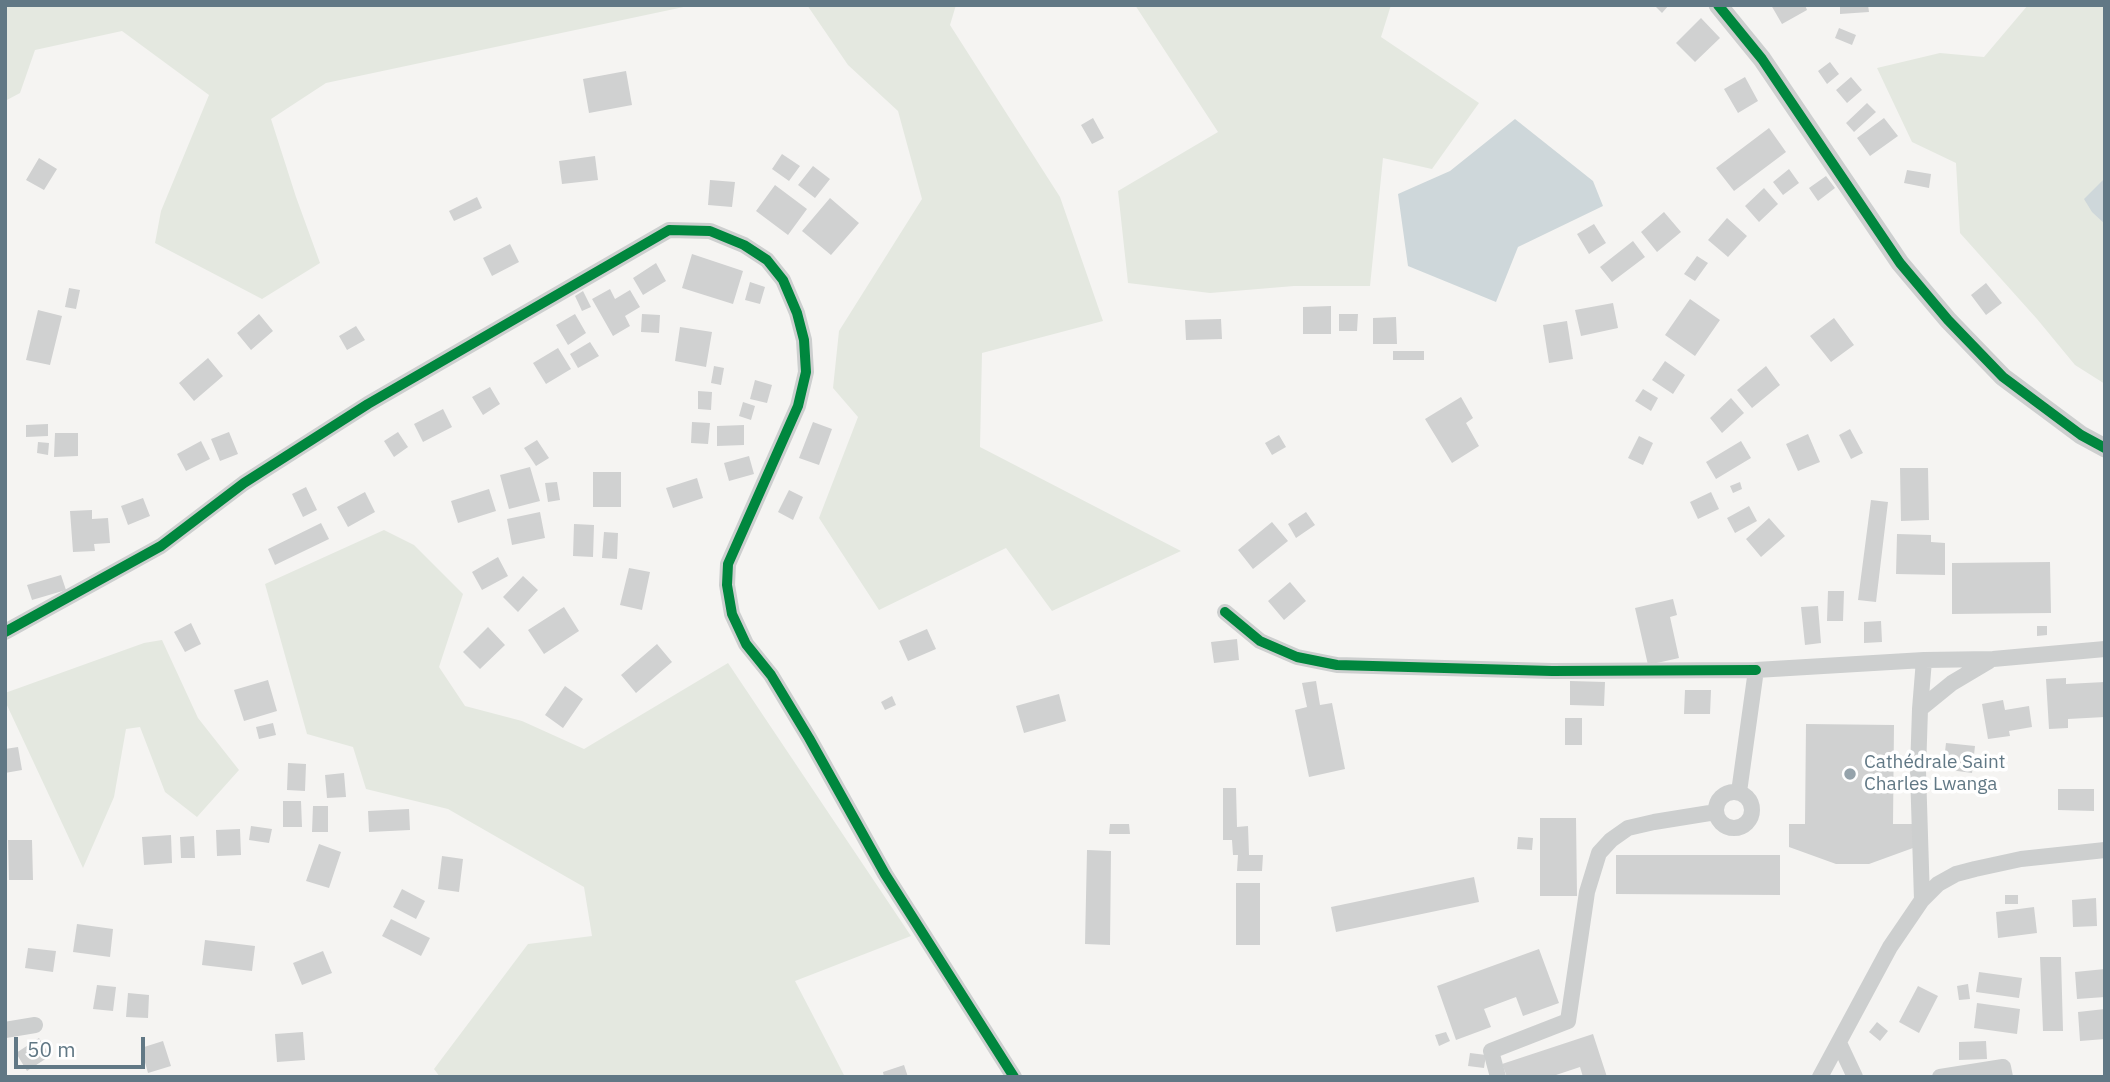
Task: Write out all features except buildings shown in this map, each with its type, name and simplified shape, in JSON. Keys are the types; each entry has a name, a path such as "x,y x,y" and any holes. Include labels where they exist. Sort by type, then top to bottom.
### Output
{"street":[{"path":"1718,5 1762,59 1900,263 1948,320 2003,377 2081,435 2105,448"},
{"path":"5,632 161,546 244,483 368,404 669,230 709,231 744,245 767,260 783,280 797,313 804,340 806,372 798,406 729,564 727,585 732,614 746,644 771,676 809,738 885,874 1014,1077"},
{"path":"1225,612 1260,641 1297,657 1337,665 1552,671 1756,670 1924,660 1993,659 2105,649"},
{"path":"1920,709 1969,672 1993,659"},
{"path":"1922,900 1918,771 1924,660"},
{"path":"1739,792 1756,670"},
{"path":"1732,792 1739,792 1746,795 1753,808 1749,821 1737,828 1730,828 1723,824 1716,812 1720,798 1732,792"},
{"path":"1498,1077 1491,1051 1568,1021 1587,892 1599,853 1628,828 1716,812"},
{"path":"1820,1077 1890,947 1922,900 1938,884 1956,874 2021,859 2105,850"},
{"path":"5,1030 36,1025"},
{"path":"1839,1042 1856,1077"},
{"path":"1940,1077 2003,1067 2006,1077"}],"shaded area":[{"path":"5,5 693,5 326,83 271,119 320,263 262,299 155,243 161,211 209,95 122,31 35,50 20,93 5,101"},
{"path":"807,5 956,5 950,25 1060,197 1103,321 982,353 980,447 1181,551 1052,611 1006,548 879,610 819,518 858,417 833,388 839,331 922,199 898,111 848,65"},
{"path":"1135,5 1391,5 1381,37 1479,103 1432,169 1383,158 1370,286 1294,286 1210,293 1128,283 1118,191 1218,132"},
{"path":"2028,5 2105,5 2105,384 2075,365 1960,233 1956,163 1912,142 1877,68 1940,53 1984,57"},
{"path":"1515,119 1593,181 1603,206 1518,247 1496,302 1408,266 1398,194 1450,171"},
{"path":"2103,180 2105,224 2092,212 2084,199"},
{"path":"384,530 414,545 463,594 439,667 465,706 522,721 584,749 728,663 911,936 795,981 845,1077 440,1077 434,1069 528,944 592,936 584,887 448,809 366,789 353,747 307,734 265,584"},
{"path":"162,640 198,718 239,770 197,817 165,792 140,727 126,729 114,797 83,868 5,701 5,693 144,643"}],"cycle path":[{"path":"1718,5 1762,59 1900,263 1948,320 2003,377 2081,435 2105,448"},
{"path":"5,632 161,546 244,483 368,404 669,230 710,231 744,245 767,260 783,280 797,313 804,340 806,372 798,406 728,564 727,585 732,614 746,644 771,675 809,738 885,874 1014,1077"},
{"path":"1225,612 1260,641 1297,657 1337,665 1552,671 1756,670"}],"place":[{"name":"Cathédrale Saint Charles Lwanga","path":"1850,774"}]}
